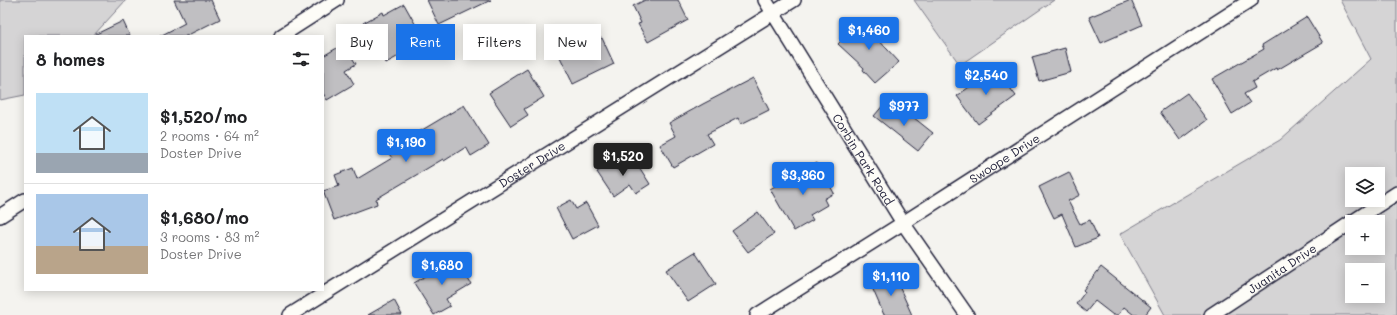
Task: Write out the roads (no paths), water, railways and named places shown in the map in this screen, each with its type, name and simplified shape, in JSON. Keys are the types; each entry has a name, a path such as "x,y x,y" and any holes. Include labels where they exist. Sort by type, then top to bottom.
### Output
{"street":[{"path":"283,35 337,0"},
{"name":"Corbin Park Road","path":"765,0 903,223 967,315"},
{"name":"Doster Drive","path":"290,315 794,0"},
{"name":"Swoope Drive","path":"757,315 1251,0"},
{"name":"Juanita Drive","path":"1362,215 1397,192"},
{"path":"0,216 24,201"},
{"name":"Juanita Drive","path":"1211,315 1345,227"}]}
